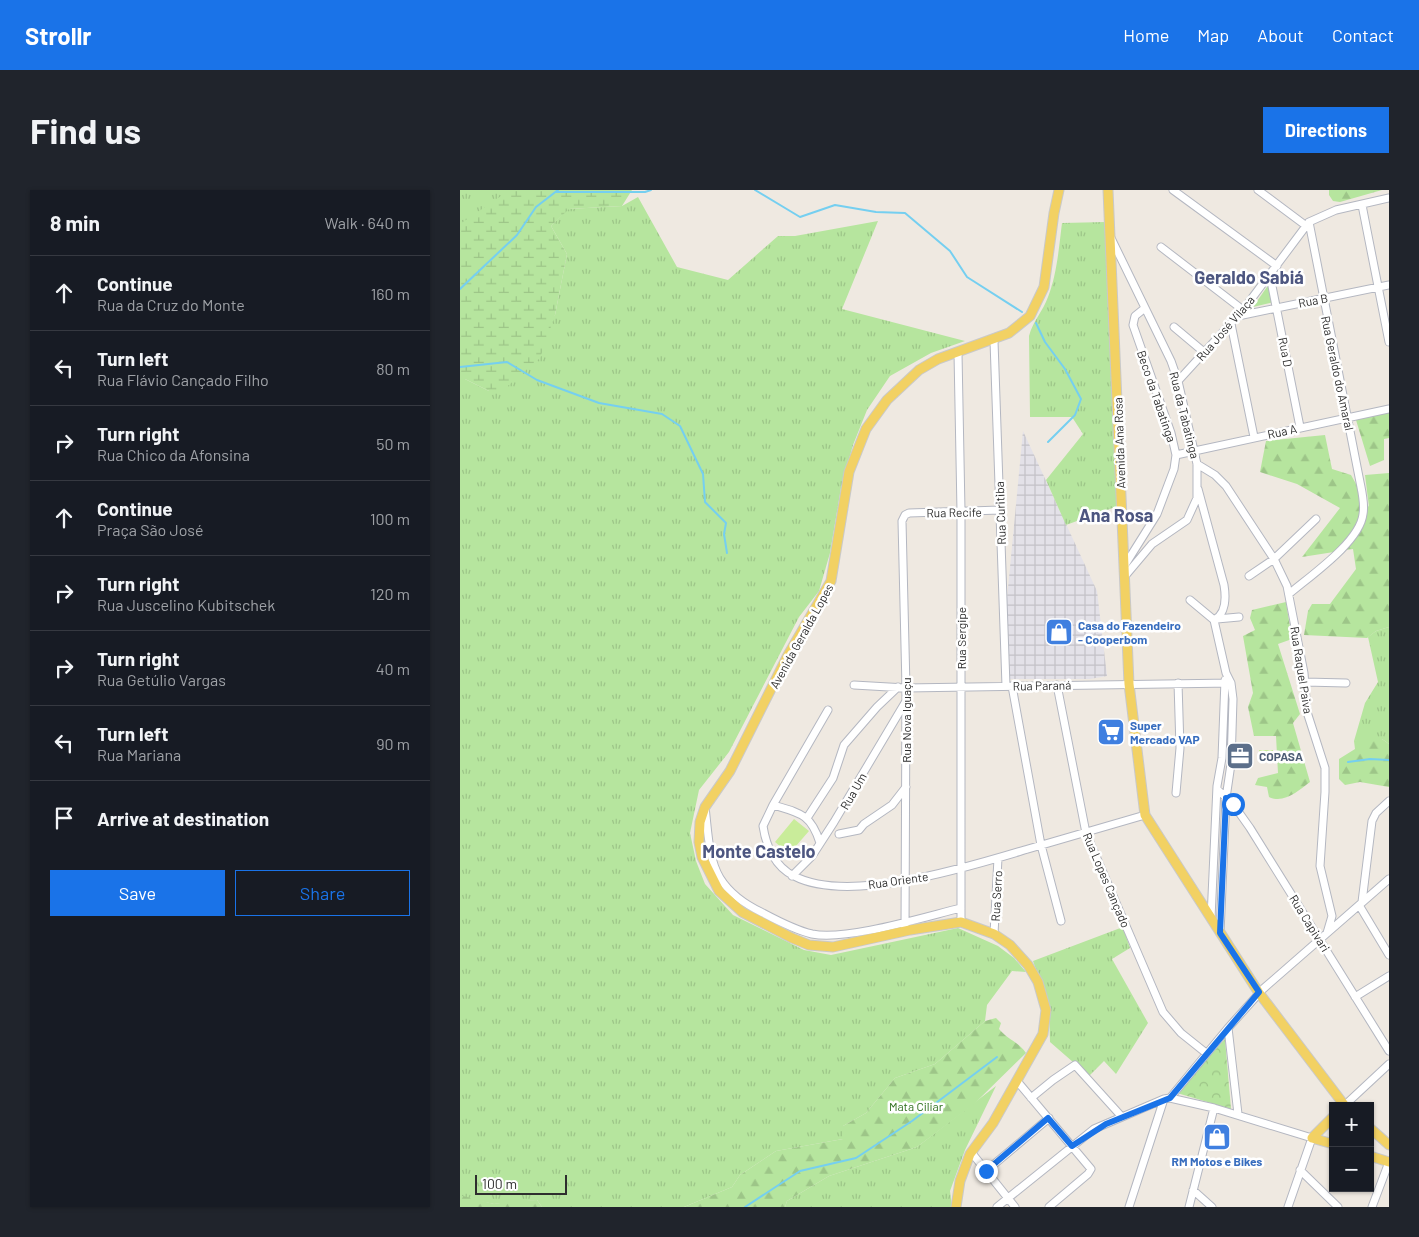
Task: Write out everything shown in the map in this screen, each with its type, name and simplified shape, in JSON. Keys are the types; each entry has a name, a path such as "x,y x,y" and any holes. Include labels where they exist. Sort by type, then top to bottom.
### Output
{"main road":[{"name":"Avenida Geralda Lopes","path":"956,1207 960,1181 971,1152 993,1123 1043,1034 1046,1010 1038,982 1028,965 1010,945 994,934 961,922 905,926 833,947 818,946 792,938 742,912 719,891 702,857 699,842 700,822 705,807 730,771 788,655 832,581 849,472 866,429 887,400 909,378 927,364 994,340 1022,324 1030,316 1039,301 1048,273 1054,213 1059,190"},
{"name":"Avenida Ana Rosa","path":"1108,190 1129,684 1145,815"},
{"path":"1145,815 1259,992 1342,1102"},
{"path":"1329,1121 1315,1135 1329,1143"},
{"path":"1374,1132 1389,1145"},
{"path":"1374,1157 1389,1162"}],"street":[{"path":"1173,190 1277,266"},
{"path":"1258,190 1307,223 1336,210 1389,198"},
{"path":"1362,205 1389,342"},
{"name":"Rua José Vilaça","path":"1178,381 1232,324 1270,276 1307,223"},
{"name":"Rua Geraldo do Amaral","path":"1289,594 1331,559 1348,541 1360,524 1363,514 1363,502 1348,417 1307,223"},
{"name":"Rua da Tabatinga","path":"1110,236 1167,351 1178,381 1197,464 1198,488 1194,508 1187,520 1152,544 1124,576"},
{"path":"1161,247 1240,313"},
{"name":"Rua D","path":"1270,276 1278,307 1300,428"},
{"name":"Rua B","path":"1240,313 1389,285"},
{"name":"Beco da Tabatinga","path":"1124,566 1157,514 1174,470 1176,455 1171,434 1134,330 1133,320 1145,308"},
{"path":"1232,324 1254,437"},
{"path":"1174,327 1205,353"},
{"name":"Rua Curitiba","path":"994,340 1009,686 1041,845 1061,921"},
{"name":"Rua Sergipe","path":"958,353 963,869 961,922"},
{"name":"Rua A","path":"1176,455 1389,408"},
{"name":"Rua Raquel Paiva","path":"1197,464 1215,475 1226,486 1274,560 1284,578 1289,594 1305,682 1307,712 1325,768 1320,866 1332,916 1327,933"},
{"path":"1198,488 1226,595 1224,607 1215,620"},
{"name":"Rua Recife","path":"909,513 1000,510"},
{"name":"Rua Nova Iguaçu","path":"905,926 906,688 902,524 903,517 909,513"},
{"path":"1248,576 1274,560 1316,519"},
{"path":"1190,600 1215,620 1228,683 1231,764 1226,798 1220,933"},
{"path":"1215,620 1239,617"},
{"path":"1305,682 1346,683"},
{"path":"1176,793 1180,748 1178,683"},
{"path":"1211,918 1218,790 1228,683"},
{"name":"Rua Paraná","path":"854,685 906,688 1228,683"},
{"name":"Rua Lopes Cançado","path":"1057,685 1086,833 1163,1012 1181,1033 1206,1053"},
{"path":"807,818 833,778 844,745 876,707 898,687"},
{"name":"Rua Um","path":"792,876 807,861 844,807 906,700"},
{"path":"792,876 776,861 765,837 763,826 828,710"},
{"path":"839,834 860,830 892,805 906,786"},
{"name":"Rua Capivari","path":"1218,790 1250,828 1389,1051"},
{"path":"1389,801 1376,813 1372,821 1360,904 1389,955"},
{"path":"773,806 794,810 807,818 812,822 820,843"},
{"name":"Rua Oriente","path":"792,876 810,882 845,886 906,880 963,869 1145,815"},
{"name":"Rua Serro","path":"994,934 998,858"},
{"path":"1129,1207 1167,1099 1259,992 1389,879"},
{"name":"Avenida Geralda Lopes","path":"905,926 961,908"},
{"path":"1355,997 1389,976"},
{"path":"1228,1028 1238,1114"},
{"path":"1349,1102 1389,1064"},
{"path":"1031,1098 1053,1080 1075,1066 1122,1117"},
{"path":"1017,1081 1091,1169 1088,1174 1049,1207"},
{"path":"997,1207 1094,1129 1167,1099 1214,1108 1315,1135 1300,1170 1288,1207"},
{"path":"1189,1207 1214,1108"},
{"path":"986,1171 1048,1118"},
{"path":"971,1152 1015,1207"},
{"path":"1372,1207 1389,1162"},
{"path":"1300,1170 1338,1207"},
{"path":"1193,1190 1212,1207"}],"shaded area":[{"path":"1023,431 1097,591 1107,676 1090,679 1010,679 1007,599"}],"green space":[{"path":"460,190 511,190 460,260"},
{"path":"510,190 632,190 622,206 569,209 551,226 567,254 555,315 540,358 502,391 489,391 465,379 460,379 460,224"},
{"path":"1329,190 1382,190 1340,202 1333,201 1329,195"},
{"path":"638,197 677,267 728,280 778,236 795,236 878,221 842,309 965,341 931,353 890,376 867,410 853,445 841,488 830,553 819,591 799,617 729,752 699,790 690,833 696,861 705,884 733,915 804,950 831,955 958,928 998,946 1014,958 1026,972 1012,971 987,1005 985,1021 935,1064 895,1078 866,1113 843,1126 843,1139 776,1151 740,1175 732,1187 684,1207 542,1207 537,1200 494,1204 460,1197 460,379 465,379 489,391 555,315 567,254 551,226 568,209 622,206"},
{"path":"1106,222 1118,506 1066,525 1046,480 1083,434 1072,417 1030,417 1029,336 1046,302 1054,279 1062,223"},
{"path":"1269,284 1274,302 1253,307"},
{"path":"1389,412 1389,438 1384,439 1384,460 1370,466 1356,420"},
{"path":"1325,435 1332,469 1351,475 1369,507 1365,475 1389,473 1389,627 1376,631 1367,638 1304,635 1308,611 1312,604 1330,604 1356,569 1353,549 1302,557 1340,508 1297,484 1260,472 1266,441"},
{"path":"1286,602 1292,639 1278,644 1300,714 1293,723 1310,782 1291,796 1275,799 1269,797 1267,787 1255,785 1258,778 1278,773 1276,736 1254,736 1248,707 1253,693 1243,636 1255,630 1250,618 1252,610"},
{"path":"1389,627 1389,744 1382,739 1354,741 1365,703 1378,682 1368,637 1376,631"},
{"path":"1367,737 1382,739 1389,744 1389,787 1360,782 1345,785 1339,779 1339,759 1355,749 1354,741"},
{"path":"1259,750 1273,750 1273,761 1259,761"},
{"path":"794,819 809,831 789,854 775,842"},
{"path":"1123,927 1130,948 1112,959 1148,1023 1116,1074 1104,1061 1089,1076 1050,1042 1049,1007 1033,961"},
{"name":"Mata Ciliar","path":"996,1018 1001,1023 999,1029 1026,1053 974,1104 917,1147 829,1176 787,1201 785,1207 684,1207 732,1187 740,1175 776,1151 843,1139 843,1126 866,1113 895,1078 935,1064 985,1021"},
{"path":"1225,1039 1231,1109 1177,1093"},
{"path":"996,1086 965,1150 950,1191 952,1207 785,1207 787,1201 829,1176 917,1147"},
{"path":"463,1196 494,1204 537,1200 542,1207 460,1207 460,1197"}],"waterway":[{"path":"460,289 517,235 536,207 558,190"},
{"path":"556,192 645,192 651,190"},
{"path":"755,190 800,217 835,205 876,212 905,213 950,251 967,277 1022,312"},
{"path":"1036,323 1045,342 1065,369 1081,399 1075,415 1048,442"},
{"path":"460,367 507,362 537,380 599,403 662,414 680,426 703,474 705,502 726,523 724,534 727,553"},
{"path":"1348,762 1370,759 1389,760"},
{"path":"745,1207 800,1171 856,1158 912,1121 997,1057"}],"place":[{"name":"Casa do Fazendeiro - Cooperbom","path":"1059,632"},
{"name":"Super Mercado VAP","path":"1111,732"},
{"name":"COPASA","path":"1240,756"},
{"name":"RM Motos e Bikes","path":"1217,1137"}],"district":[{"name":"Geraldo Sabiá","path":"1249,277"},
{"name":"Ana Rosa","path":"1116,515"},
{"name":"Monte Castelo","path":"759,851"}],"route":[{"path":"986,1171 1048,1118 1072,1146 1094,1129 1170,1098 1259,992 1220,933 1226,798 1233,804"}]}
